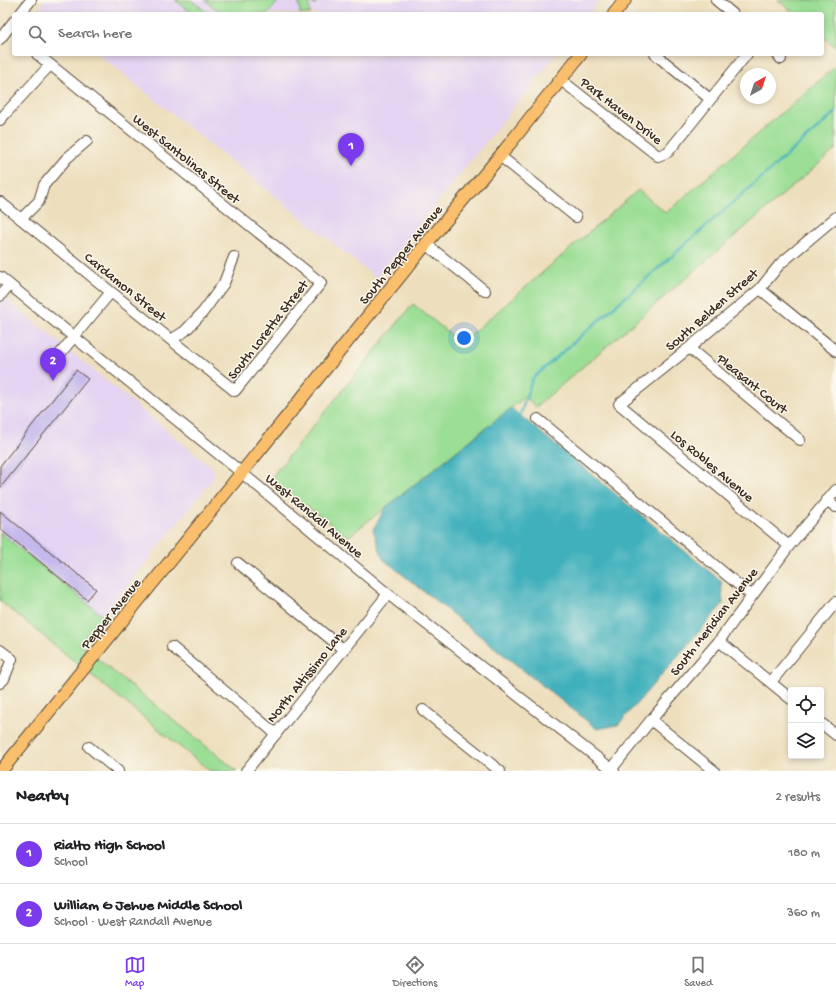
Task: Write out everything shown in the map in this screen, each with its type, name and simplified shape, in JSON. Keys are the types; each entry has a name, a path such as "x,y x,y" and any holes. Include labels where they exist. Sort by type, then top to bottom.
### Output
{"main road":[{"path":"616,12 625,0"},
{"name":"South Pepper Avenue","path":"242,473 579,56"},
{"name":"Pepper Avenue","path":"1,771 242,473"}],"street":[{"path":"22,12 31,0"},
{"path":"716,0 731,12"},
{"path":"0,38 12,23"},
{"name":"West Santolinas Street","path":"39,56 321,283"},
{"path":"657,56 710,99 745,56"},
{"path":"0,120 50,65"},
{"name":"Park Haven Drive","path":"561,80 658,156 668,152 710,99"},
{"path":"21,219 38,200 44,186 67,158 87,140"},
{"path":"500,156 576,217"},
{"name":"Cardamon Street","path":"0,202 235,392"},
{"name":"South Belden Street","path":"619,404 760,289 780,264 833,223"},
{"path":"426,244 485,291"},
{"path":"171,340 185,331 203,312 224,283 234,257"},
{"name":"West Randall Avenue","path":"0,277 242,473 388,594 612,770"},
{"name":"South Loretta Street","path":"235,392 321,283"},
{"path":"0,296 9,285"},
{"path":"760,289 836,351"},
{"path":"54,361 110,292"},
{"name":"Pleasant Court","path":"689,348 800,440"},
{"name":"Los Robles Avenue","path":"619,404 789,546"},
{"path":"538,419 752,596"},
{"name":"South Meridian Avenue","path":"612,770 651,720 719,641 789,546 836,490"},
{"path":"827,500 836,507"},
{"path":"238,563 344,650"},
{"name":"North Altissimo Lane","path":"246,771 388,594"},
{"path":"771,682 836,602"},
{"path":"719,641 788,696"},
{"path":"172,647 276,734"},
{"path":"0,650 12,659 2,681"},
{"path":"423,710 500,771"},
{"path":"651,720 714,771"},
{"path":"824,725 836,735"},
{"path":"89,747 118,771"}],"shaded area":[{"path":"45,0 600,0 591,12 46,12 40,7"},
{"path":"100,56 555,56 376,278"},
{"path":"0,294 213,468 214,478 103,616 0,532"}],"green space":[{"path":"175,0 191,0 206,12 190,12"},
{"path":"205,0 279,0 270,12 220,12"},
{"path":"298,0 318,0 314,5 309,1 310,12 300,12"},
{"path":"778,0 836,0 836,47 824,38 824,12 793,12"},
{"path":"836,66 836,149 536,407 525,397 348,537 270,479 413,304 461,343 638,190 666,213"},
{"path":"0,532 103,616 79,644 237,771 210,771 0,601"}],"water":[{"path":"511,408 721,581 723,604 618,725 597,729 383,559 373,530 385,508"}],"building":[{"path":"76,370 88,379 0,488 0,466"},
{"path":"0,511 96,589 87,600 0,529"}],"waterway":[{"path":"520,416 532,379 836,112"}],"place":[{"name":"Rialto High School","path":"351,166"},
{"name":"William G Jehue Middle School","path":"53,381"}]}
